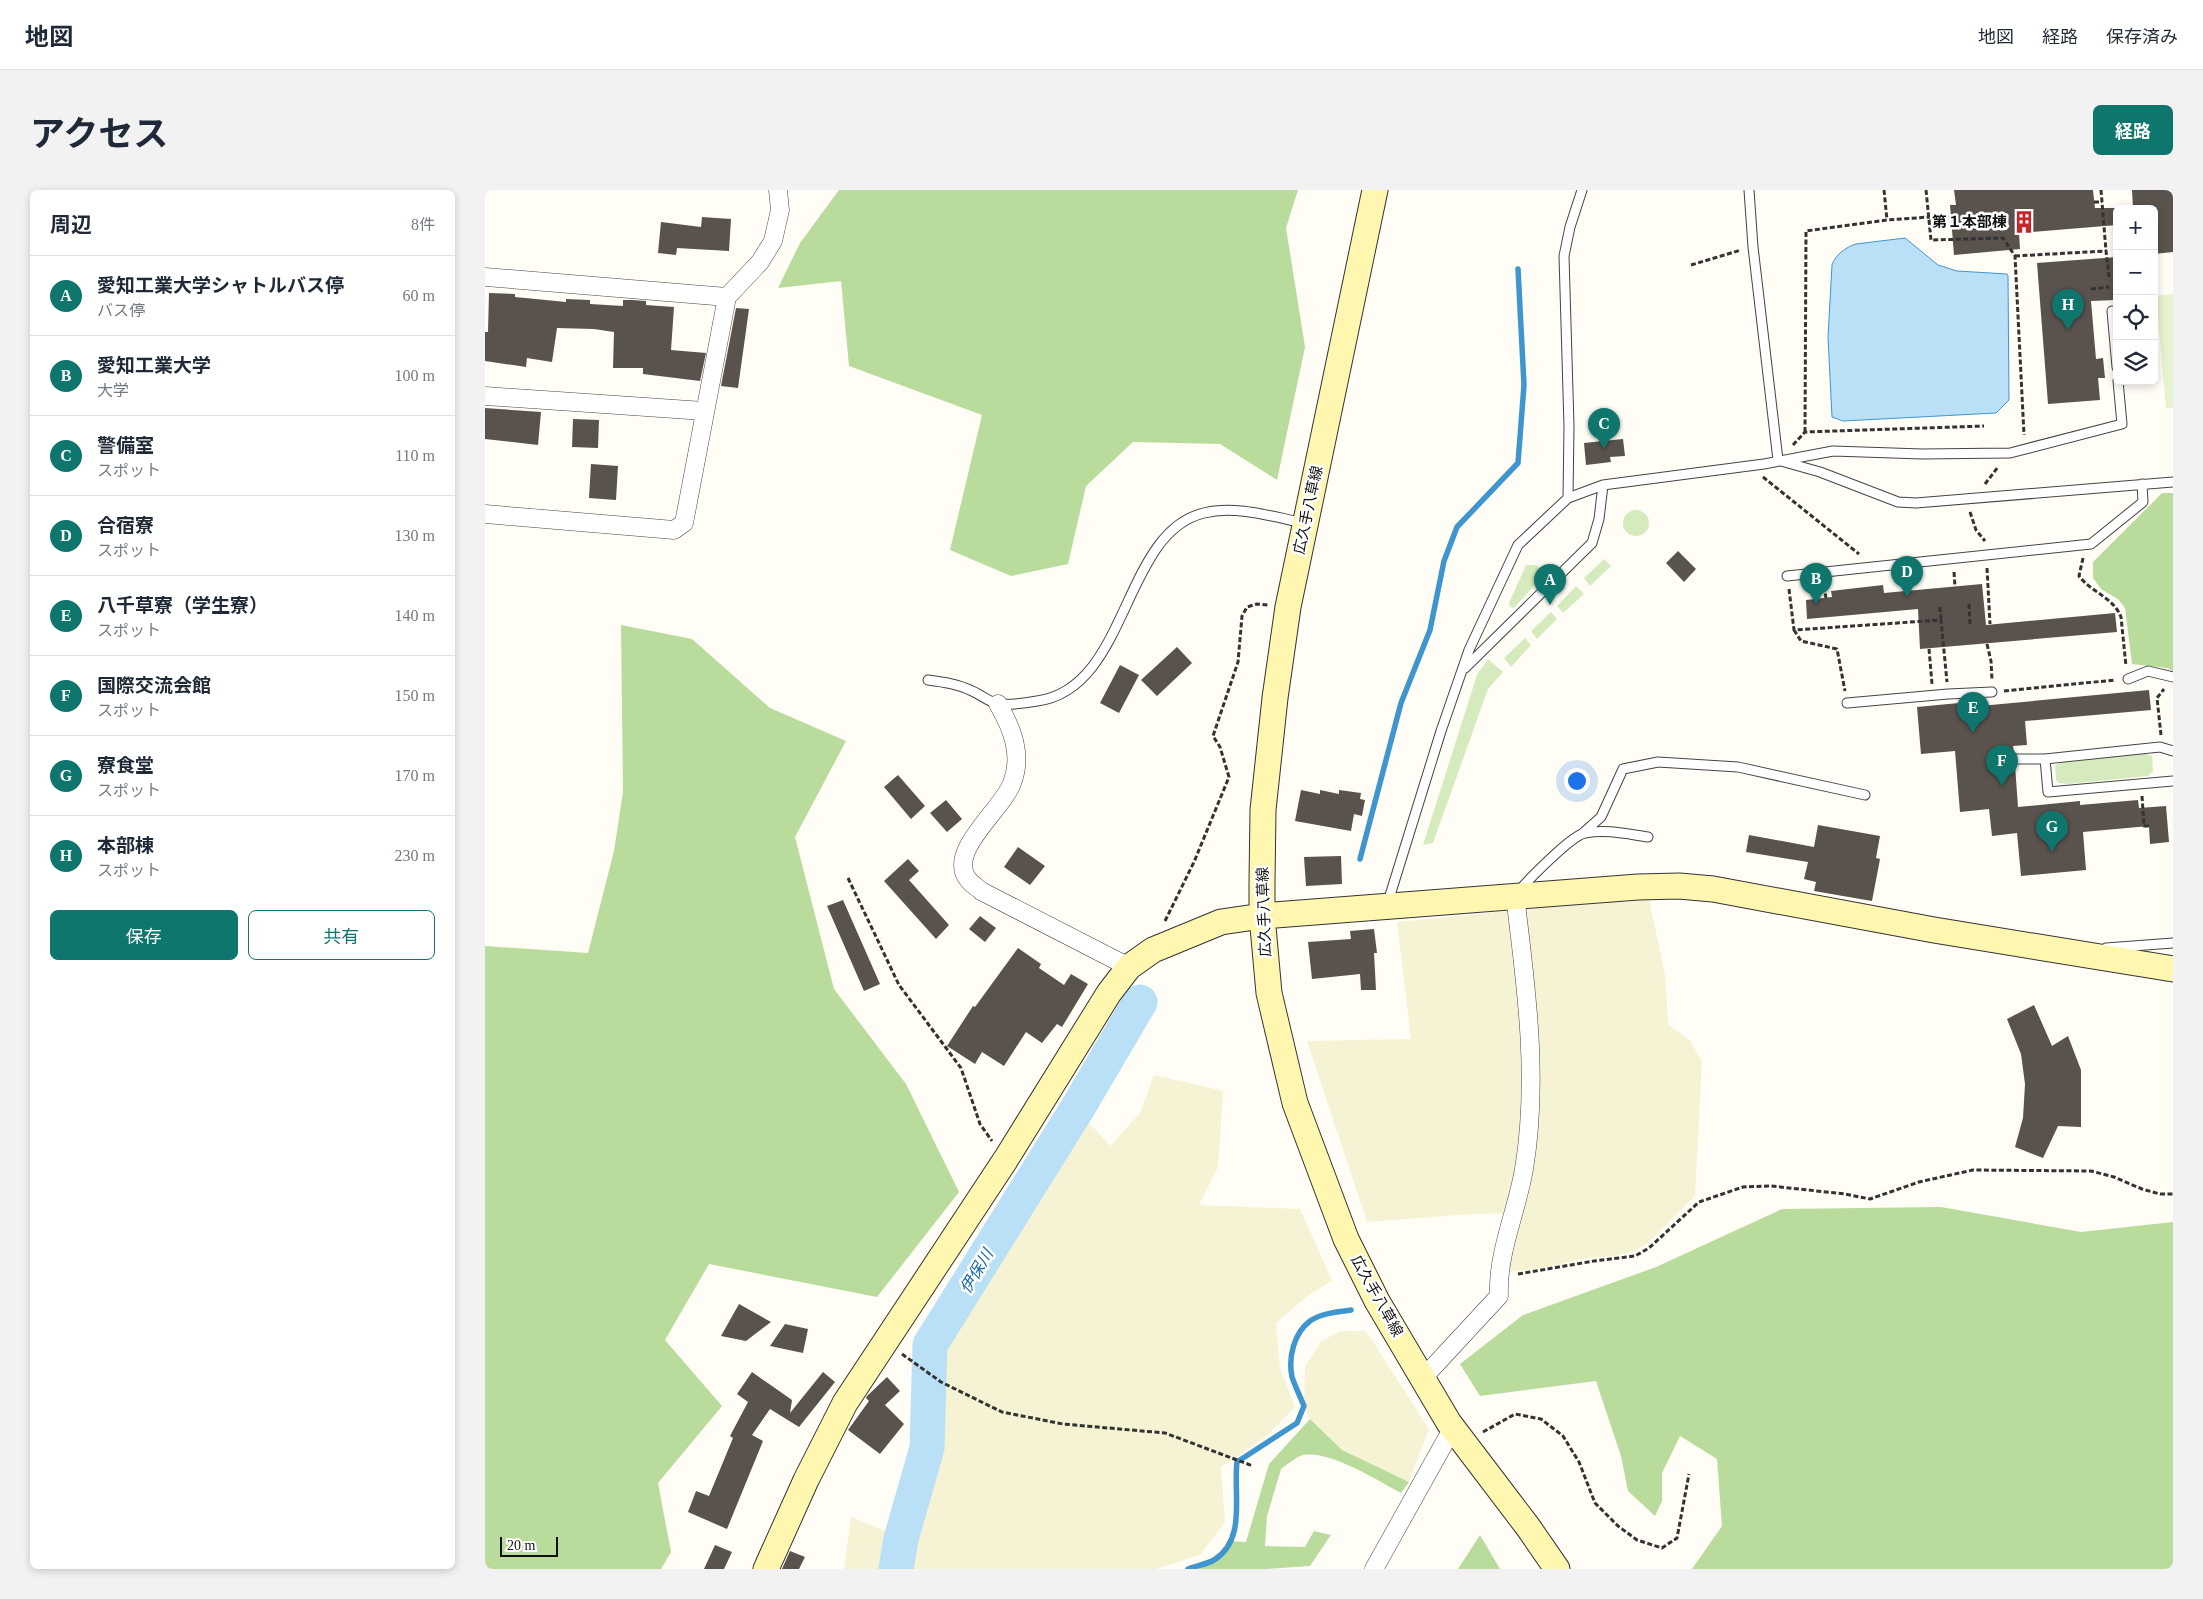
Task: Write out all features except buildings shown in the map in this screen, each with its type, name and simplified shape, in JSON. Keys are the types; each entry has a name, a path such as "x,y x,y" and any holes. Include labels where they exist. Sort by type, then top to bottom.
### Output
{"street":[{"path":"485,514 674,530 684,523 727,297 760,262 773,241 780,210 778,190"},
{"name":"広久手八草線","path":"1375,190 1288,607 1275,698 1263,810 1262,916 1269,993 1298,1112 1345,1239 1377,1301 1449,1423 1528,1527 1557,1569"},
{"path":"485,277 727,297"},
{"path":"485,396 704,411"},
{"path":"998,704 1011,726 1015,742 1016,763 1013,783 1004,800 968,844 963,862 966,878 981,891 1129,966"},
{"path":"766,1569 806,1480 845,1403 1006,1160 1109,993 1129,966 1153,950 1221,922 1262,916 1638,887 1679,886 1713,889 1933,930 2173,969"},
{"path":"1374,1569 1451,1431 1423,1378 1499,1296 1498,1276 1524,1168 1529,1114 1530,1054 1528,997 1515,896"}],"lane":[{"path":"1568,498 1569,426 1564,256 1570,227 1582,190"},
{"path":"1749,190 1753,248 1778,460"},
{"path":"2112,310 2115,340"},
{"path":"1387,906 1469,650 1518,545 1568,498 1603,486 1754,465 1833,451 1923,454 2010,453 2122,424 2118,385"},
{"path":"1778,460 1820,472 1898,502 1916,503 2173,482"},
{"path":"1787,576 2091,544 2143,502 2142,484"},
{"path":"1462,671 1592,543 1599,519 1603,486"},
{"path":"928,680 970,690 998,704 1039,701 1066,693 1094,666 1158,545 1181,523 1203,513 1226,510 1305,523"},
{"path":"2128,679 2149,671 2173,677"},
{"path":"1847,702 1992,692"},
{"path":"2006,759 2045,759 2162,748 2173,751"},
{"path":"2045,759 2048,792 2173,781"},
{"path":"1515,896 1545,863 1601,817 1623,769 1658,762 1738,767 1865,796"},
{"path":"1583,833 1613,832 1648,837"},
{"path":"2066,951 2173,944"}],"path":[{"path":"1884,190 1887,220"},
{"path":"1926,190 1931,240 2003,238 2015,256 2025,448"},
{"path":"2101,190 2109,277"},
{"path":"2094,202 2102,202"},
{"path":"1950,217 1887,220 1806,231 1805,432 1984,426"},
{"path":"2015,256 2106,251"},
{"path":"1691,265 1725,254"},
{"path":"2091,289 2109,287"},
{"path":"1990,624 1982,555 1985,540 1971,521 1970,499 2010,453"},
{"path":"1754,465 1772,485 1876,567"},
{"path":"2091,544 2082,558 2079,576 2119,610 2125,652"},
{"path":"1787,576 1794,630 1801,641 1837,649 1847,702"},
{"path":"1153,950 1194,862 1229,777 1220,747 1213,736 1238,662 1241,616 1247,607 1257,604 1288,607"},
{"path":"1969,604 1970,626"},
{"path":"1940,607 1948,694"},
{"path":"1794,630 1941,620"},
{"path":"1987,644 1991,661 1992,692 2128,679"},
{"path":"1929,650 1934,695"},
{"path":"2157,698 2162,748"},
{"path":"2141,784 2144,826 2149,826"},
{"path":"848,878 899,984 961,1068 980,1124 1006,1160"},
{"path":"1498,1276 1635,1256 1649,1248 1699,1202 1743,1187 1760,1185 1845,1194 1870,1199 1925,1180 1973,1170 2091,1171 2114,1177 2159,1194 2173,1194"},
{"path":"885,1342 941,1382 1002,1412 1063,1424 1165,1432 1253,1466"},
{"path":"1464,1445 1490,1426 1515,1414 1541,1419 1563,1436 1579,1462 1595,1503 1618,1526 1637,1540 1662,1548 1677,1538 1689,1474"}],"shaded area":[{"path":"1649,900 1665,974 1668,1024 1690,1041 1702,1061 1695,1196 1648,1243 1635,1251 1615,1256 1587,1258 1553,1266 1505,1273 1520,1213 1471,1214 1367,1222 1307,1041 1411,1039 1397,922"},
{"path":"1154,1075 1223,1091 1218,1167 1199,1205 1300,1209 1332,1281 1310,1294 1276,1323 1280,1368 1295,1407 1264,1438 1221,1467 1225,1522 1200,1555 1155,1569 844,1569 851,1517 901,1538 927,1448 930,1345 1077,1109 1110,1146 1140,1113"},
{"path":"1341,1331 1366,1331 1429,1429 1409,1482 1342,1450 1310,1419 1304,1406 1305,1367 1321,1341"}],"green space":[{"path":"839,190 1298,190 1286,228 1305,347 1277,480 1220,444 1133,442 1086,486 1068,564 1011,576 950,550 982,415 849,366 841,281 778,288 800,243"},
{"path":"2173,294 2173,408 2166,408 2158,318 2158,296"},
{"path":"2162,493 2173,493 2173,671 2167,668 2132,664 2125,608 2118,599 2101,589 2093,578 2093,562"},
{"path":"1636,510 1645,514 1649,523 1645,532 1636,536 1627,532 1623,523 1627,514"},
{"path":"1604,559 1611,566 1590,586 1584,578"},
{"path":"1526,565 1536,565 1542,570 1542,577 1514,608 1510,607 1509,603"},
{"path":"1576,586 1584,594 1563,613 1557,606"},
{"path":"1551,612 1557,619 1537,639 1531,631"},
{"path":"621,625 692,639 770,708 846,741 795,837 834,989 906,1084 959,1192 877,1297 709,1264 665,1340 722,1406 658,1483 671,1552 661,1569 485,1569 485,946 588,953 614,851 623,792"},
{"path":"1525,638 1531,645 1511,667 1504,658"},
{"path":"1488,659 1503,672 1488,689 1433,843 1423,845 1477,675"},
{"path":"2140,752 2152,756 2153,771 2148,776 2068,784 2059,783 2056,780 2055,765 2066,761"},
{"path":"1941,1207 2081,1232 2173,1222 2173,1569 1692,1569 1722,1526 1717,1459 1680,1436 1662,1473 1662,1501 1655,1516 1628,1491 1621,1456 1596,1381 1480,1396 1460,1364 1523,1315 1656,1267 1782,1209"},
{"path":"1310,1419 1342,1450 1409,1482 1401,1493 1352,1467 1324,1456 1300,1456 1281,1469 1267,1516 1265,1546 1305,1547 1314,1531 1331,1535 1310,1566 1265,1569 1188,1569 1215,1560 1231,1541 1246,1542 1269,1464"},
{"path":"1480,1535 1500,1569 1458,1569"}],"water":[{"path":"1905,238 1938,265 1957,271 2007,274 2009,400 1996,413 1843,421 1832,417 1828,337 1833,261 1841,252 1856,244"}],"waterway":[{"path":"1360,859 1401,703 1430,630 1444,561 1457,527 1518,463 1524,385 1518,269"},
{"name":"伊保川","path":"896,1569 901,1539 927,1448 930,1345 1077,1109 1140,1002"},
{"path":"1188,1569 1214,1560 1231,1541 1235,1529 1236,1516 1237,1462 1297,1423 1304,1406 1292,1377 1291,1362 1293,1346 1300,1332 1304,1326 1319,1316 1351,1310"}],"place":[{"name":"第１本部棟","path":"2024,222"},
{"name":"本部棟","path":"2068,330"},
{"name":"警備室","path":"1604,449"},
{"name":"合宿寮","path":"1907,597"},
{"name":"愛知工業大学","path":"1816,604"},
{"name":"愛知工業大学シャトルバス停","path":"1550,605"},
{"name":"八千草寮（学生寮）","path":"1973,733"},
{"name":"国際交流会館","path":"2002,786"},
{"name":"寮食堂","path":"2052,852"}]}
